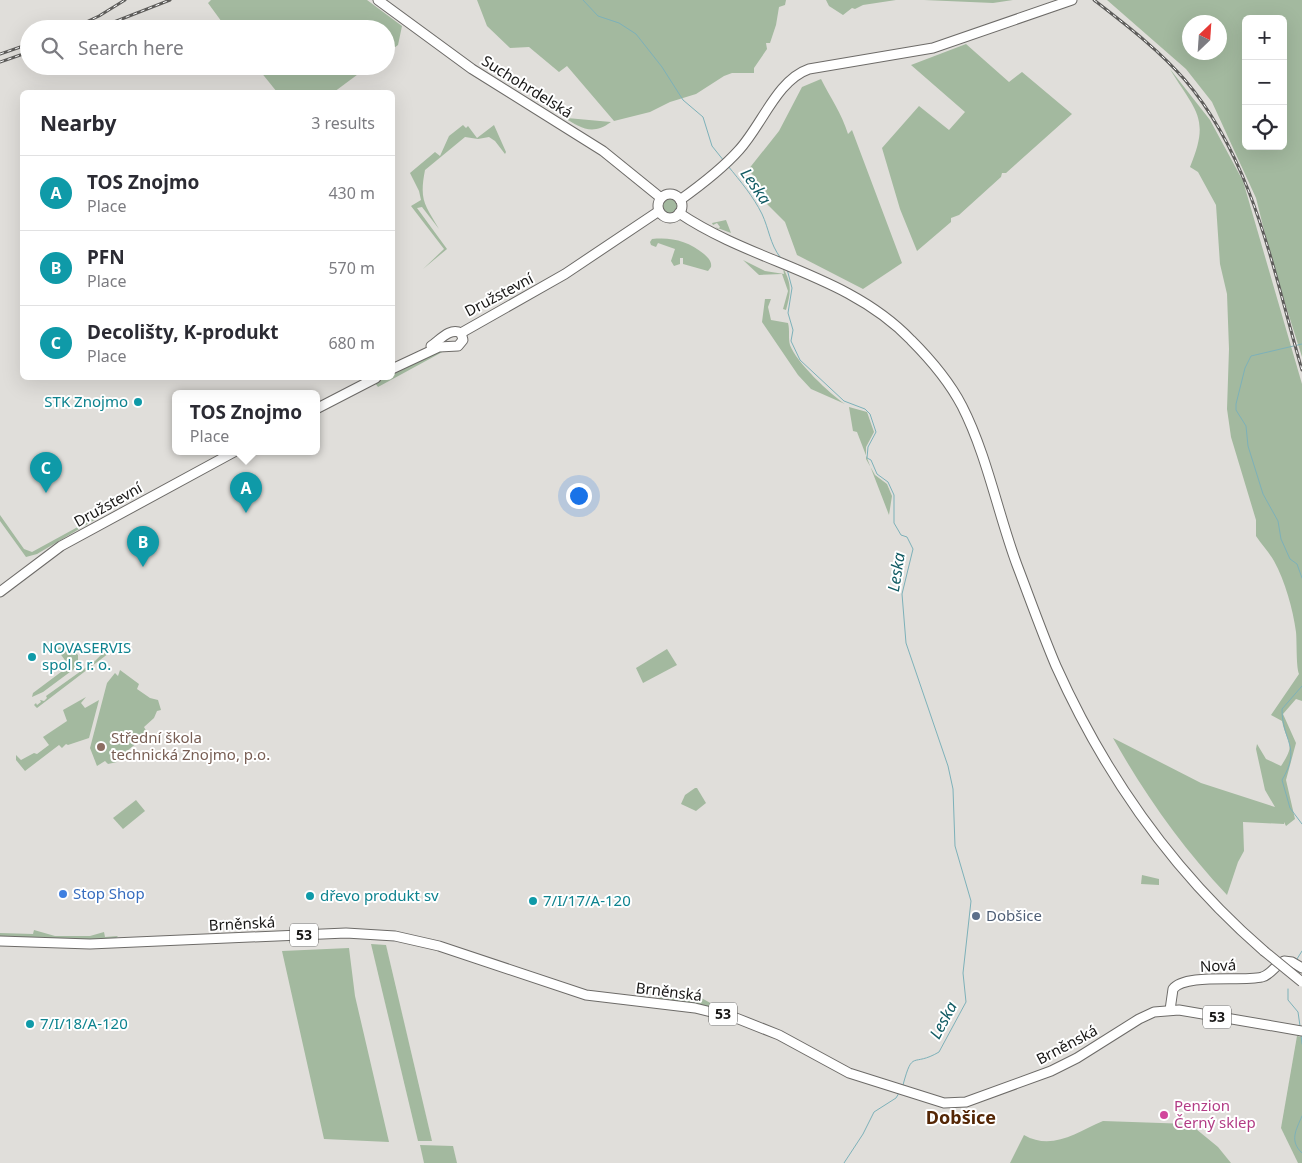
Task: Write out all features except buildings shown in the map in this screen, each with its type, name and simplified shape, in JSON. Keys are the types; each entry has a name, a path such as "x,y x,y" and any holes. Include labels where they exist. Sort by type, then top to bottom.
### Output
{"main road":[{"name":"Suchohrdelská","path":"378,0 472,69 603,151 661,198"},
{"path":"680,200 712,176 738,151 784,85 798,73 809,69 932,48 1072,0"},
{"path":"671,194 680,200 682,207 674,217 667,217 659,211 658,204 661,198 671,194"},
{"name":"Družstevní","path":"461,333 552,282 659,211"},
{"path":"679,213 730,243 850,294 884,316 911,340 954,393 967,416 1016,563 1056,665 1087,730 1115,776 1168,852 1209,900 1264,951 1302,982"},
{"path":"395,367 418,355 453,330 461,333 463,337 461,344 456,347 439,347 418,355"},
{"path":"446,336 446,341 450,346"},
{"path":"320,407 372,380"},
{"name":"Družstevní","path":"0,592 61,546 228,455"},
{"name":"Brněnská","path":"0,941 90,944 346,933 395,936 439,946 586,995 701,1009 741,1019 787,1039 849,1073 941,1103 966,1102 1061,1066 1143,1016 1170,1010 1302,1032"},
{"name":"Nová","path":"1170,1010 1172,991 1178,984 1192,981 1260,978 1266,976 1282,962 1289,961 1302,968"}],"green space":[{"path":"211,0 367,0 394,20 220,20 208,3"},
{"path":"477,0 786,0 785,5 779,7 770,43 766,43 767,49 754,68 754,73 732,73 696,94 670,102 650,112 614,121 567,66 559,72 529,47 510,48 487,26"},
{"path":"826,0 896,0 863,5 855,9 852,8 843,15 829,6"},
{"path":"924,0 1013,0 993,3"},
{"path":"1107,0 1302,0 1302,357 1272,262 1256,198 1212,102 1186,69"},
{"path":"395,21 402,26 398,45 395,47"},
{"path":"966,44 1009,82 1022,72 1072,114 1006,173 1002,173 1001,177 959,215 951,218 951,222 917,251 900,209 882,148 919,106 949,130 965,112 911,65"},
{"path":"1170,69 1210,120 1243,181 1302,384 1302,701 1296,699 1283,714 1296,743 1286,780 1295,819 1286,826 1284,822 1284,824 1243,822 1244,851 1238,862 1227,895 1210,877 1165,820 1113,738 1201,783 1275,807 1265,790 1256,749 1257,744 1266,759 1281,766 1286,758 1290,748 1282,721 1271,715 1299,674 1296,632 1288,595 1274,561 1256,536 1256,520 1231,437 1227,409 1229,349 1227,294 1220,264 1216,205 1198,172 1190,167 1199,136 1197,115 1193,105"},
{"path":"263,75 357,75 337,90 275,90"},
{"path":"821,79 848,134 852,130 902,263 863,289 797,255 785,222 767,204 750,177 753,175 748,170 779,131 802,87"},
{"path":"568,109 567,118 611,122 598,129 587,129 563,117"},
{"path":"463,125 466,128 468,126 477,138 494,125 506,152 505,154 495,141 489,137 478,139 465,137 425,170 423,180 424,202 439,229 422,207 417,208 447,249 423,269 444,249 411,206 421,200 419,191 410,173 435,152 440,156 449,136"},
{"path":"670,197 676,200 679,206 676,212 670,215 664,212 661,206 664,200"},
{"path":"726,220 731,233 719,228 717,223 713,225 712,223"},
{"path":"652,239 673,239 686,243 704,254 711,263 711,267 708,271 683,264 683,258 680,258 680,264 674,266 671,261 675,249 658,243 656,247 651,245"},
{"path":"743,260 765,271 784,274 783,268 790,288 786,310 783,309 788,291 782,274 759,275"},
{"path":"765,299 771,299 768,307 771,320 788,323 790,345 799,360 831,393 845,404 811,389 798,375 762,322"},
{"path":"436,350 446,350 395,378 395,371"},
{"path":"380,380 391,380 378,387 375,383"},
{"path":"849,407 867,412 874,432 866,447 866,455 857,432 853,431"},
{"path":"870,467 875,475 887,484 892,496 889,515"},
{"path":"0,515 24,549 32,552 96,517 96,519 37,554 26,557 0,521"},
{"path":"66,644 78,655 78,666 43,692 32,697 33,693 69,666 57,649"},
{"path":"106,644 113,650 37,708 34,705 41,702 40,700 44,701 47,698 46,696 95,661 103,653 101,650"},
{"path":"667,649 677,665 643,683 636,668"},
{"path":"120,670 139,684 137,689 150,698 158,700 161,710 157,711 154,718 144,727 148,734 117,759 117,762 108,764 105,761 97,766 90,748 107,683 115,673 118,676"},
{"path":"86,697 81,703 85,708 99,700 89,738 66,744 62,748 59,745 25,771 16,760 16,755 21,760 34,753 37,754 49,745 43,737 67,721 63,710"},
{"path":"697,788 706,803 696,811 681,804 685,795"},
{"path":"136,800 145,811 123,829 113,818"},
{"path":"1142,875 1159,879 1159,885 1141,884"},
{"path":"34,930 55,936 90,936 104,932 105,937 118,936 113,941 11,938 0,936 0,933 33,934"},
{"path":"371,944 386,945 432,1141 418,1141"},
{"path":"349,948 355,996 389,1142 324,1139 282,951"},
{"path":"677,989 696,995 714,1005 712,1007 659,999 658,997 660,993"},
{"path":"1297,1036 1302,1037 1302,1163 1298,1163 1281,1128"},
{"path":"1103,1121 1190,1124 1218,1147 1231,1163 1010,1163 1024,1135 1044,1141 1054,1141 1073,1135"},
{"path":"420,1145 453,1146 457,1163 424,1163"}],"waterway":[{"name":"Leska","path":"583,0 598,16 619,23 636,34 662,67 683,100 703,117 712,146 724,161"},
{"name":"Leska","path":"728,166 758,207 780,257"},
{"name":"Leska","path":"787,269 792,288 788,313 793,330 791,341 800,360 844,401 865,409 870,414 876,432 868,447 867,458 871,460 877,474 888,482 894,495 894,523 901,535 907,537 913,549 902,594 906,643 948,766 953,789 955,846 971,901 963,973 966,1002 939,1052 912,1063 909,1066 903,1085"},
{"path":"1302,344 1251,356 1245,368 1236,404 1236,410 1246,426 1248,446 1263,494 1278,521 1281,539 1290,559 1297,564 1302,578"},
{"path":"1302,686 1282,709 1291,751 1288,769 1282,780 1290,808 1302,824"},
{"path":"1297,959 1302,951"},
{"path":"1288,989 1288,1000 1298,1012 1300,1026"},
{"path":"1301,1035 1302,1044"},
{"name":"Leska","path":"844,1163 863,1134 874,1112 896,1098 899,1093"},
{"path":"1302,1116 1295,1135 1296,1144 1302,1153"}],"railway":[{"path":"90,20 125,0"},
{"path":"119,20 170,0"},
{"path":"1094,0 1164,58 1185,80 1209,112 1245,181 1270,256 1302,370"},
{"path":"0,54 20,47"},
{"path":"0,62 20,55"}],"place":[{"name":"STK Znojmo","path":"138,402"},
{"name":"Decolišty, K-produkt","path":"46,493"},
{"name":"TOS Znojmo","path":"246,513"},
{"name":"PFN","path":"143,567"},
{"name":"NOVASERVIS spol s r. o.","path":"32,657"},
{"name":"Střední škola technická Znojmo, p.o.","path":"101,747"},
{"name":"Stop Shop","path":"63,894"},
{"name":"dřevo produkt sv","path":"310,896"},
{"name":"7/I/17/A-120","path":"533,901"},
{"name":"Dobšice","path":"976,916"},
{"name":"7/I/18/A-120","path":"30,1024"},
{"name":"Penzion Černý sklep","path":"1164,1115"}],"district":[{"name":"Dobšice","path":"961,1118"}]}
